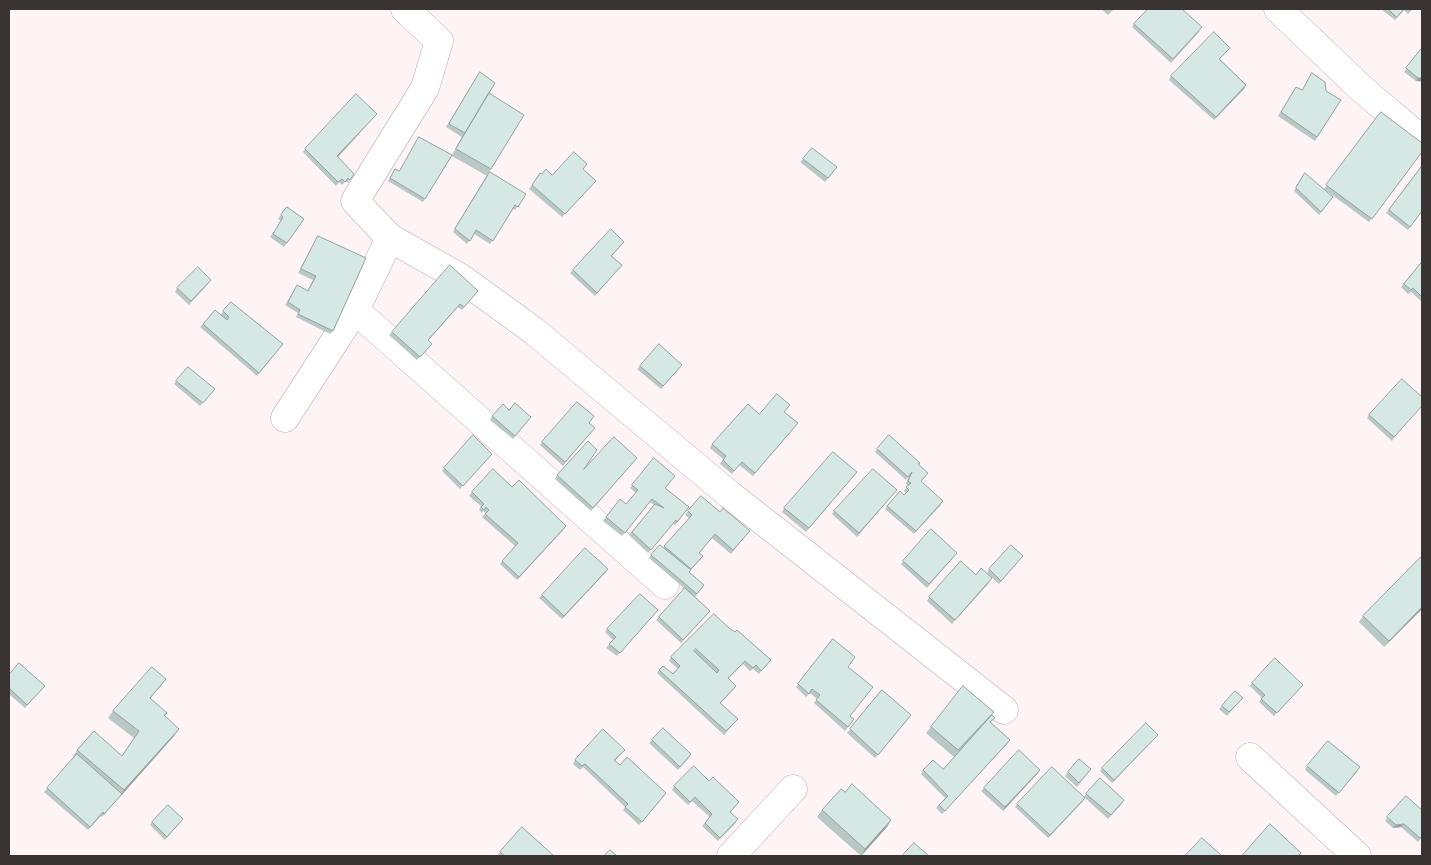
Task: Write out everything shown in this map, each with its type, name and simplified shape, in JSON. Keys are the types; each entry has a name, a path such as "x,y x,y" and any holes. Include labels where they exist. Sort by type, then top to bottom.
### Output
{"street":[{"path":"405,9 439,41 424,88 355,201 390,238 461,278 534,331 730,496 1004,710"},
{"path":"1278,9 1362,89 1422,140"},
{"path":"285,418 355,310 390,238"},
{"path":"355,310 664,585"},
{"path":"1250,756 1357,856"},
{"path":"731,856 792,789"}],"building":[{"path":"1148,9 1182,9 1202,27 1173,59 1134,24"},
{"path":"1388,9 1404,9 1397,17"},
{"path":"1214,32 1230,48 1219,59 1246,85 1216,117 1171,76"},
{"path":"1422,48 1422,78 1418,78 1406,68"},
{"path":"480,72 495,83 465,133 449,124"},
{"path":"1312,73 1325,82 1326,91 1341,100 1317,137 1281,112 1296,87 1302,90"},
{"path":"489,93 524,115 491,169 456,149"},
{"path":"356,94 377,114 337,156 354,174 350,180 348,178 345,182 342,179 338,182 305,149"},
{"path":"1381,112 1422,143 1422,152 1372,219 1326,185"},
{"path":"419,137 452,155 425,199 390,178 395,169 399,171"},
{"path":"812,148 837,167 828,178 803,159"},
{"path":"574,152 587,164 583,169 596,181 565,214 532,185 540,173 542,174 546,169 552,175"},
{"path":"1422,166 1422,211 1410,227 1389,210"},
{"path":"490,172 526,194 518,207 515,205 493,241 476,230 470,241 455,229"},
{"path":"1305,173 1333,197 1321,212 1296,188"},
{"path":"287,207 304,219 287,243 273,234 283,217 281,215"},
{"path":"611,229 624,242 611,256 622,265 597,293 573,270"},
{"path":"318,236 366,258 333,331 298,314 300,310 288,302 297,285 308,291 316,276 301,269"},
{"path":"1422,262 1422,297 1413,288 1411,290 1404,284"},
{"path":"450,265 478,291 464,307 460,304 428,340 432,344 420,357 392,332"},
{"path":"198,267 211,280 191,301 177,288"},
{"path":"231,302 283,344 259,373 203,324 215,310 227,320 229,317 223,311"},
{"path":"659,344 682,365 663,386 640,366"},
{"path":"188,367 215,389 203,403 176,381"},
{"path":"1402,379 1422,397 1422,406 1394,437 1369,415"},
{"path":"777,394 790,405 784,412 798,423 755,473 742,462 734,471 723,460 726,456 712,444 748,404 759,414"},
{"path":"577,402 594,416 589,423 595,428 565,462 542,442"},
{"path":"515,403 531,417 515,436 492,416 503,404 509,410"},
{"path":"473,435 492,454 463,486 444,468"},
{"path":"889,435 920,463 918,464 928,473 921,481 943,501 916,531 887,506 900,491 904,495 909,490 906,487 911,483 908,481 912,472 908,477 877,449"},
{"path":"614,437 637,458 593,508 557,475 588,441 597,450 584,469"},
{"path":"833,452 857,472 809,528 784,508"},
{"path":"654,458 675,476 665,488 689,507 651,550 632,532 655,504 664,508 652,499 625,533 606,517 620,499 626,504 638,490 632,485"},
{"path":"493,469 512,487 519,480 566,526 519,577 502,561 518,543 485,514 489,510 486,507 484,510 481,507 484,504 472,492"},
{"path":"873,469 897,490 859,533 834,511"},
{"path":"701,496 720,512 723,508 750,531 733,550 715,534 699,553 703,556 691,569 664,546 692,515 688,511"},
{"path":"931,529 957,553 929,584 903,561"},
{"path":"660,545 691,570 689,572 704,585 697,594 651,555"},
{"path":"1011,545 1023,556 1001,581 989,569"},
{"path":"585,548 608,569 564,616 542,595"},
{"path":"1422,556 1422,607 1389,641 1363,616"},
{"path":"961,561 976,575 981,568 992,578 955,620 929,597"},
{"path":"685,588 710,611 683,640 659,617"},
{"path":"640,594 658,610 620,653 609,644 616,637 607,629"},
{"path":"714,614 729,628 735,632 737,630 771,660 761,671 756,665 753,668 745,661 728,678 736,686 720,703 738,719 726,731 659,670 663,666 673,674 680,666 671,657","holes":["696,649 719,670 717,673 694,651"]},
{"path":"833,639 855,657 848,667 873,687 850,716 854,719 848,727 816,700 820,695 812,689 809,694 798,684"},
{"path":"1275,658 1303,685 1277,713 1261,699 1265,695 1252,683"},
{"path":"19,663 45,686 27,705 9,688 9,675"},
{"path":"152,667 166,679 150,698 167,713 164,715 179,729 124,790 77,750 94,731 122,756 139,731 113,711"},
{"path":"963,686 994,712 958,750 931,727"},
{"path":"882,690 911,715 878,755 850,729"},
{"path":"1235,691 1243,698 1229,712 1222,706"},
{"path":"992,715 995,718 990,722 1010,740 945,811 939,805 948,796 923,770 933,760 943,769"},
{"path":"1146,723 1158,735 1114,780 1102,768"},
{"path":"663,728 691,754 680,767 652,740"},
{"path":"603,729 625,750 614,760 620,765 627,757 666,793 642,822 625,807 628,804 585,764 582,766 575,760"},
{"path":"1328,741 1360,767 1339,793 1307,766"},
{"path":"1019,750 1040,770 1005,807 984,788"},
{"path":"77,754 122,794 90,827 47,788"},
{"path":"1079,759 1091,769 1079,783 1068,772"},
{"path":"694,766 709,781 713,777 739,802 730,812 738,819 720,838 705,823 712,814 695,797 690,802 674,786"},
{"path":"1052,767 1085,798 1050,835 1017,804"},
{"path":"1100,778 1124,800 1111,815 1086,794"},
{"path":"852,784 891,820 865,849 822,810 841,789 845,792"},
{"path":"1406,796 1422,810 1422,836 1420,838 1404,824 1396,825 1387,817"},
{"path":"168,805 183,819 167,837 152,822"},
{"path":"1270,824 1301,853 1298,856 1242,856"},
{"path":"522,827 554,856 505,856 500,852"},
{"path":"1202,838 1222,856 1185,856"},
{"path":"914,843 929,856 902,856"},
{"path":"610,850 617,856 604,856"}]}
